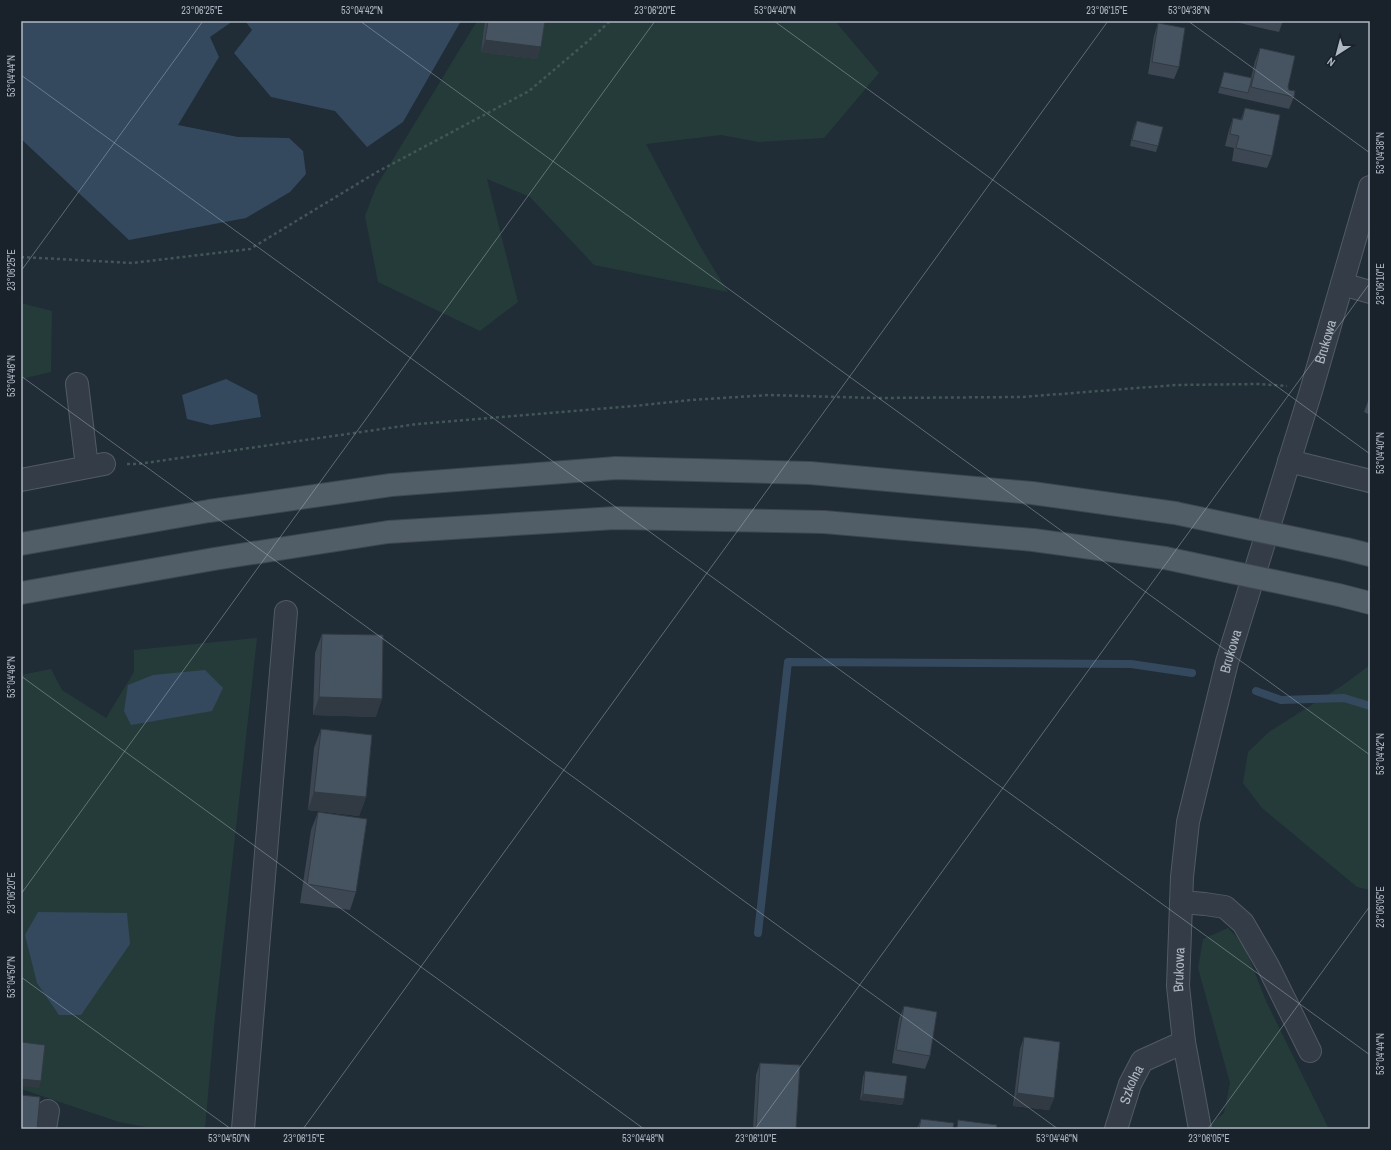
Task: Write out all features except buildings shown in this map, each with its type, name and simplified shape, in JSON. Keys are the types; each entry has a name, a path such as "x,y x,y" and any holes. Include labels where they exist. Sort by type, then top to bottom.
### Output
{"main road":[{"path":"21,544 209,511 391,485 616,468 810,473 1032,493 1175,513 1370,555"},
{"path":"21,593 214,559 388,532 615,518 824,522 1033,540 1165,558 1370,603"}],"street":[{"name":"Brukowa","path":"1200,1129 1184,1042 1178,986 1182,877 1188,822 1227,662 1311,391 1370,187"},
{"path":"1342,284 1370,292"},
{"path":"21,480 96,466 77,384"},
{"path":"1289,461 1370,481"},
{"path":"243,1129 286,612"},
{"path":"1181,902 1225,907 1243,923 1268,966 1310,1051"},
{"name":"Szkolna","path":"1116,1129 1130,1084 1142,1062 1184,1042"}],"path":[{"path":"21,257 132,263 250,249 377,172 529,92 610,21"},
{"path":"96,466 138,464 417,424 626,407 691,400 768,395 877,398 1022,397 1176,384 1251,384 1289,386 1311,391"}],"green space":[{"path":"477,21 835,21 879,73 824,138 759,142 721,135 646,144 700,246 728,292 594,265 530,197 487,179 518,302 480,331 378,282 365,216 376,187"},
{"path":"21,303 52,311 51,372 21,379"},
{"path":"257,638 214,1027 205,1129 157,1129 119,1122 21,1089 21,675 51,669 62,690 106,718 134,672 134,650"},
{"path":"1370,665 1370,890 1357,887 1262,808 1243,783 1248,752 1269,732 1343,685"},
{"path":"1228,928 1244,945 1266,1001 1329,1129 1204,1129 1224,1113 1230,1083 1198,968 1203,939"}],"water":[{"path":"21,21 233,21 210,37 219,57 178,125 238,137 289,138 303,151 306,174 290,192 246,218 129,240 21,139"},
{"path":"245,21 461,21 403,122 367,147 335,111 271,97 234,53 252,30"},
{"path":"226,379 257,395 261,417 211,425 187,419 182,395"},
{"path":"205,670 223,688 212,711 131,725 124,711 128,685 153,675"},
{"path":"38,912 127,913 130,944 81,1015 59,1015 37,983 25,935"}],"waterway":[{"path":"758,933 788,662 1131,664 1192,673"},
{"path":"1256,691 1281,700 1344,698 1370,706"}]}
